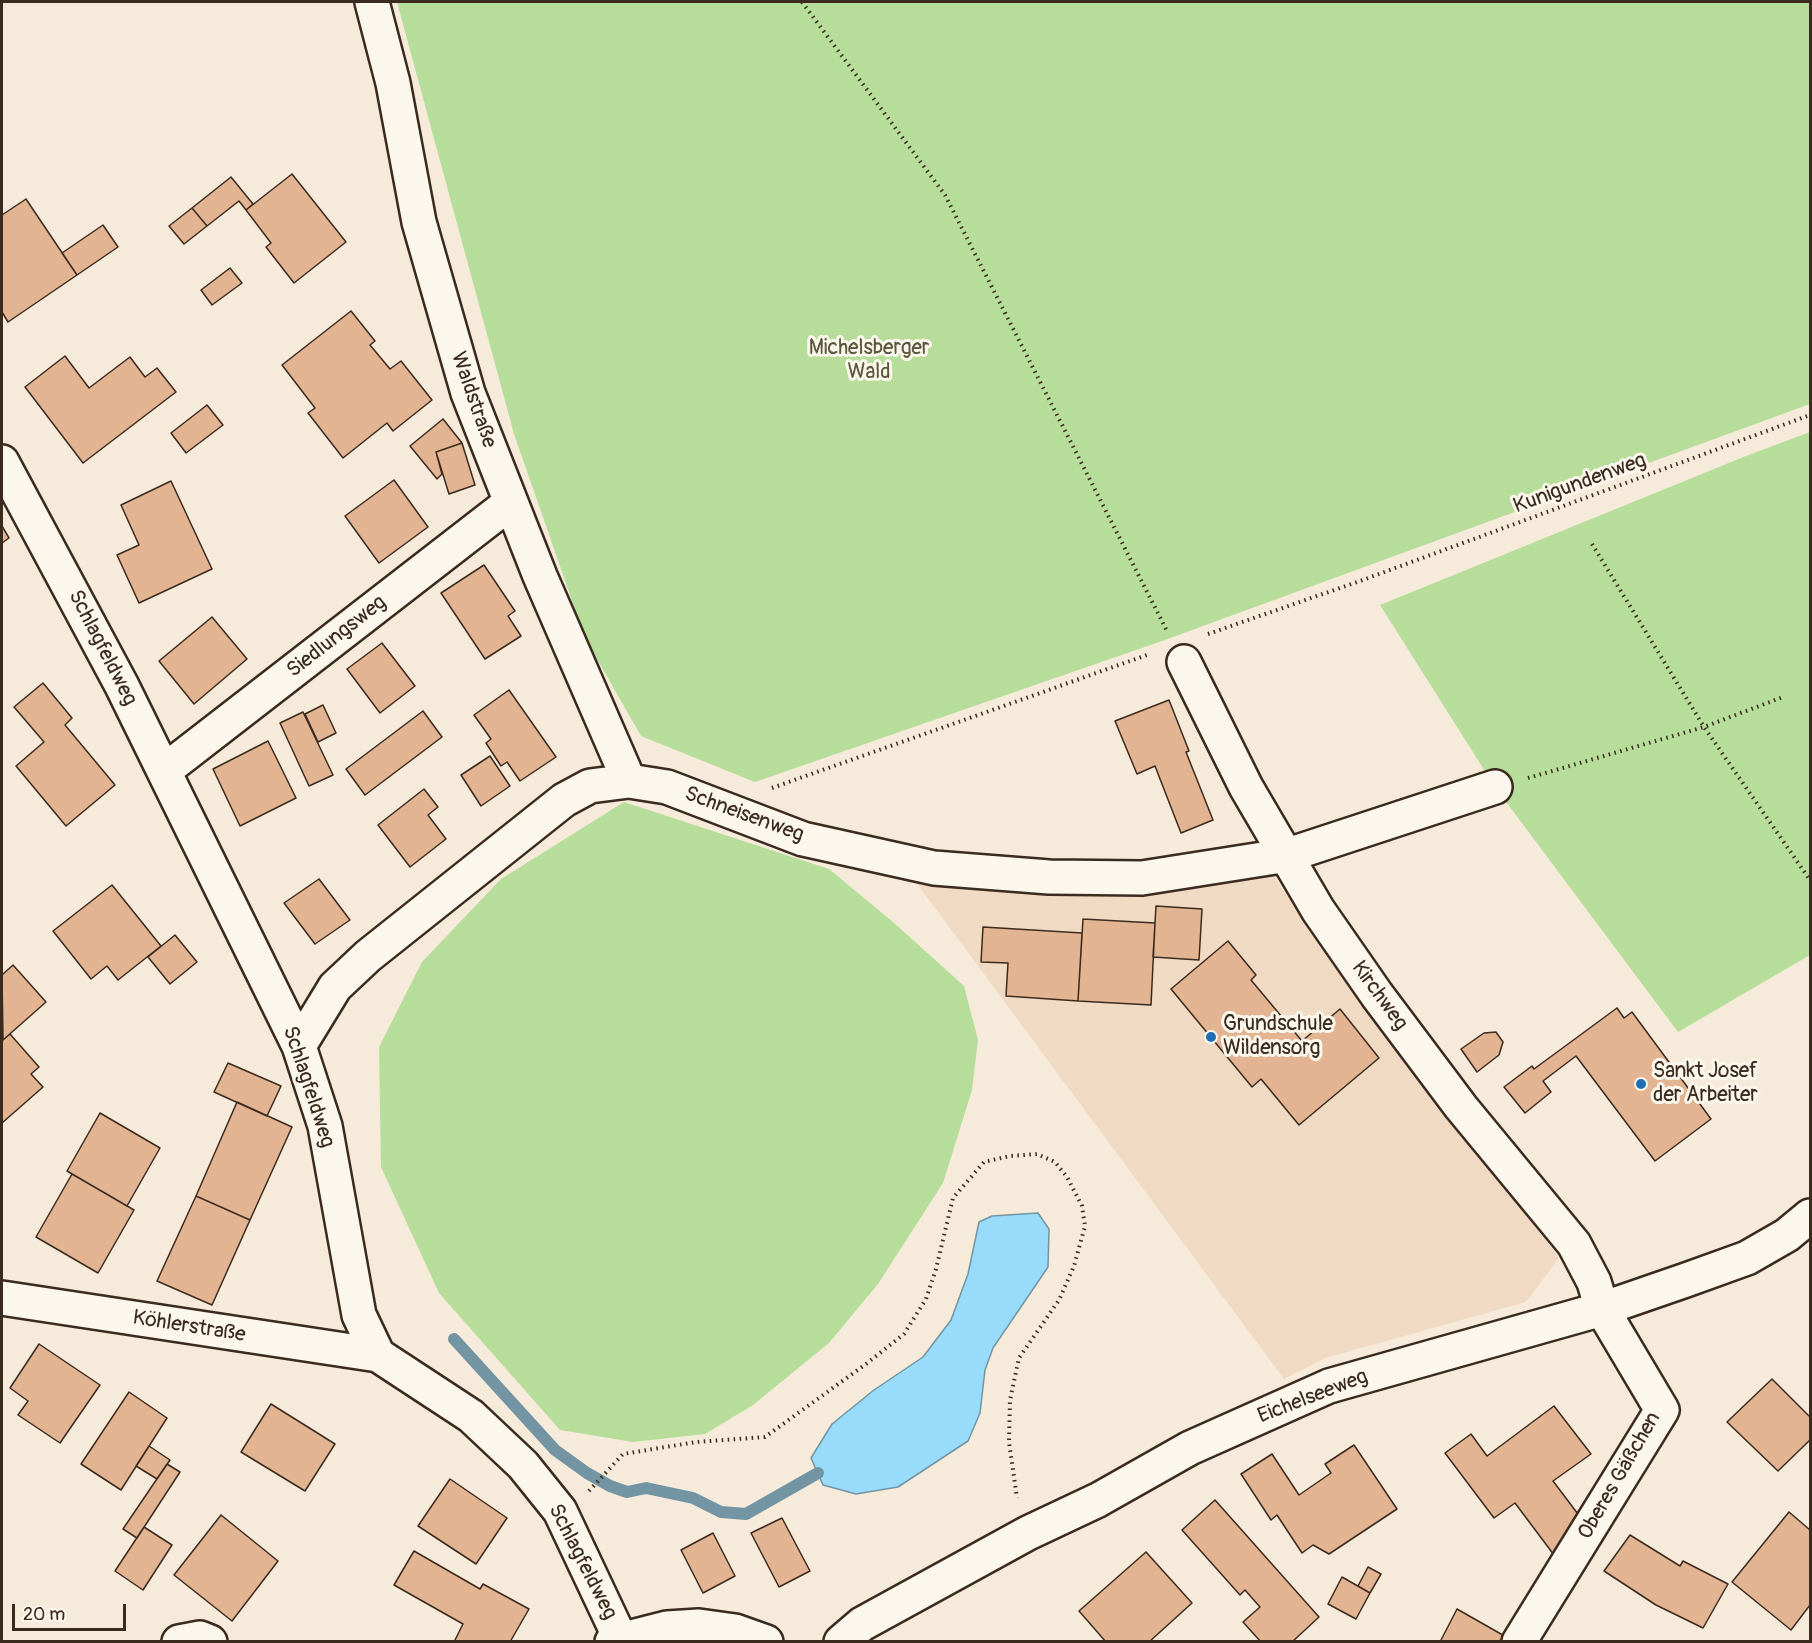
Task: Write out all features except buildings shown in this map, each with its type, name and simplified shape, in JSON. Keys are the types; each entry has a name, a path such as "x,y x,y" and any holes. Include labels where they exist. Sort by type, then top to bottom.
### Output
{"street":[{"name":"Waldstraße","path":"372,2 393,83 419,222 468,393 510,503 629,781"},
{"name":"Schlagfeldweg","path":"2,462 164,771 298,1046 325,1126 359,1315 378,1355 471,1416 523,1465 560,1511 616,1640"},
{"name":"Siedlungsweg","path":"164,771 510,503"},
{"name":"Kirchweg","path":"1179,654 1246,787 1288,855 1318,910 1377,995 1461,1107 1574,1244 1594,1282 1602,1310"},
{"name":"Schneisenweg","path":"298,1046 335,987 368,956 564,800 590,786 629,781 667,787 803,839 934,868 1049,877 1142,878 1288,855 1495,787"},
{"name":"Eichelseeweg","path":"841,1641 862,1624 1028,1533 1098,1500 1190,1448 1329,1386 1602,1310 1747,1258 1787,1235 1810,1216"},
{"name":"Köhlerstraße","path":"2,1298 378,1355"},
{"name":"Oberes Gäßchen","path":"1519,1641 1662,1410 1602,1310"},
{"path":"616,1640 667,1628 699,1626 735,1631 766,1641"},
{"path":"179,1641 200,1638 210,1641"}],"path":[{"path":"802,2 945,195 1179,654"},
{"name":"Kunigundenweg","path":"734,813 776,786 1179,654 1360,582 1810,415"},
{"path":"1592,544 1704,727 1810,880"},
{"path":"1495,787 1704,727 1783,697"},
{"path":"594,1487 622,1454 696,1442 765,1437 866,1364 904,1334 926,1299 936,1269 953,1197 984,1162 1010,1156 1037,1154 1055,1162 1067,1177 1082,1206 1085,1226 1074,1266 1059,1300 1019,1358 1010,1400 1009,1442 1019,1508 1028,1533"}],"shaded area":[{"name":"Grundschule Wildensorg","path":"1272,873 1312,934 1559,1258 1526,1302 1325,1358 1284,1379 915,881 1006,891 1079,895 1229,882"}],"green space":[{"name":"Michelsberger Wald","path":"397,2 1810,2 1810,404 1162,641 755,782 641,736 585,638 514,434"},
{"path":"1810,432 1810,955 1678,1032 1495,787 1380,605"},
{"path":"624,802 829,869 893,922 964,986 978,1040 972,1090 943,1183 878,1284 829,1343 753,1405 705,1434 633,1442 560,1430 439,1293 381,1167 379,1047 422,962 501,879"}],"water":[{"path":"1038,1213 1049,1229 1048,1267 993,1348 985,1370 980,1413 968,1441 898,1487 856,1494 823,1485 811,1458 832,1424 874,1390 923,1357 951,1320 968,1274 979,1222 992,1216"}],"waterway":[{"path":"454,1339 555,1450 610,1486 627,1492 646,1488 693,1498 721,1512 746,1514 818,1473"}],"place":[{"name":"Grundschule Wildensorg","path":"1211,1037"},
{"name":"Sankt Josef der Arbeiter","path":"1641,1084"}]}
